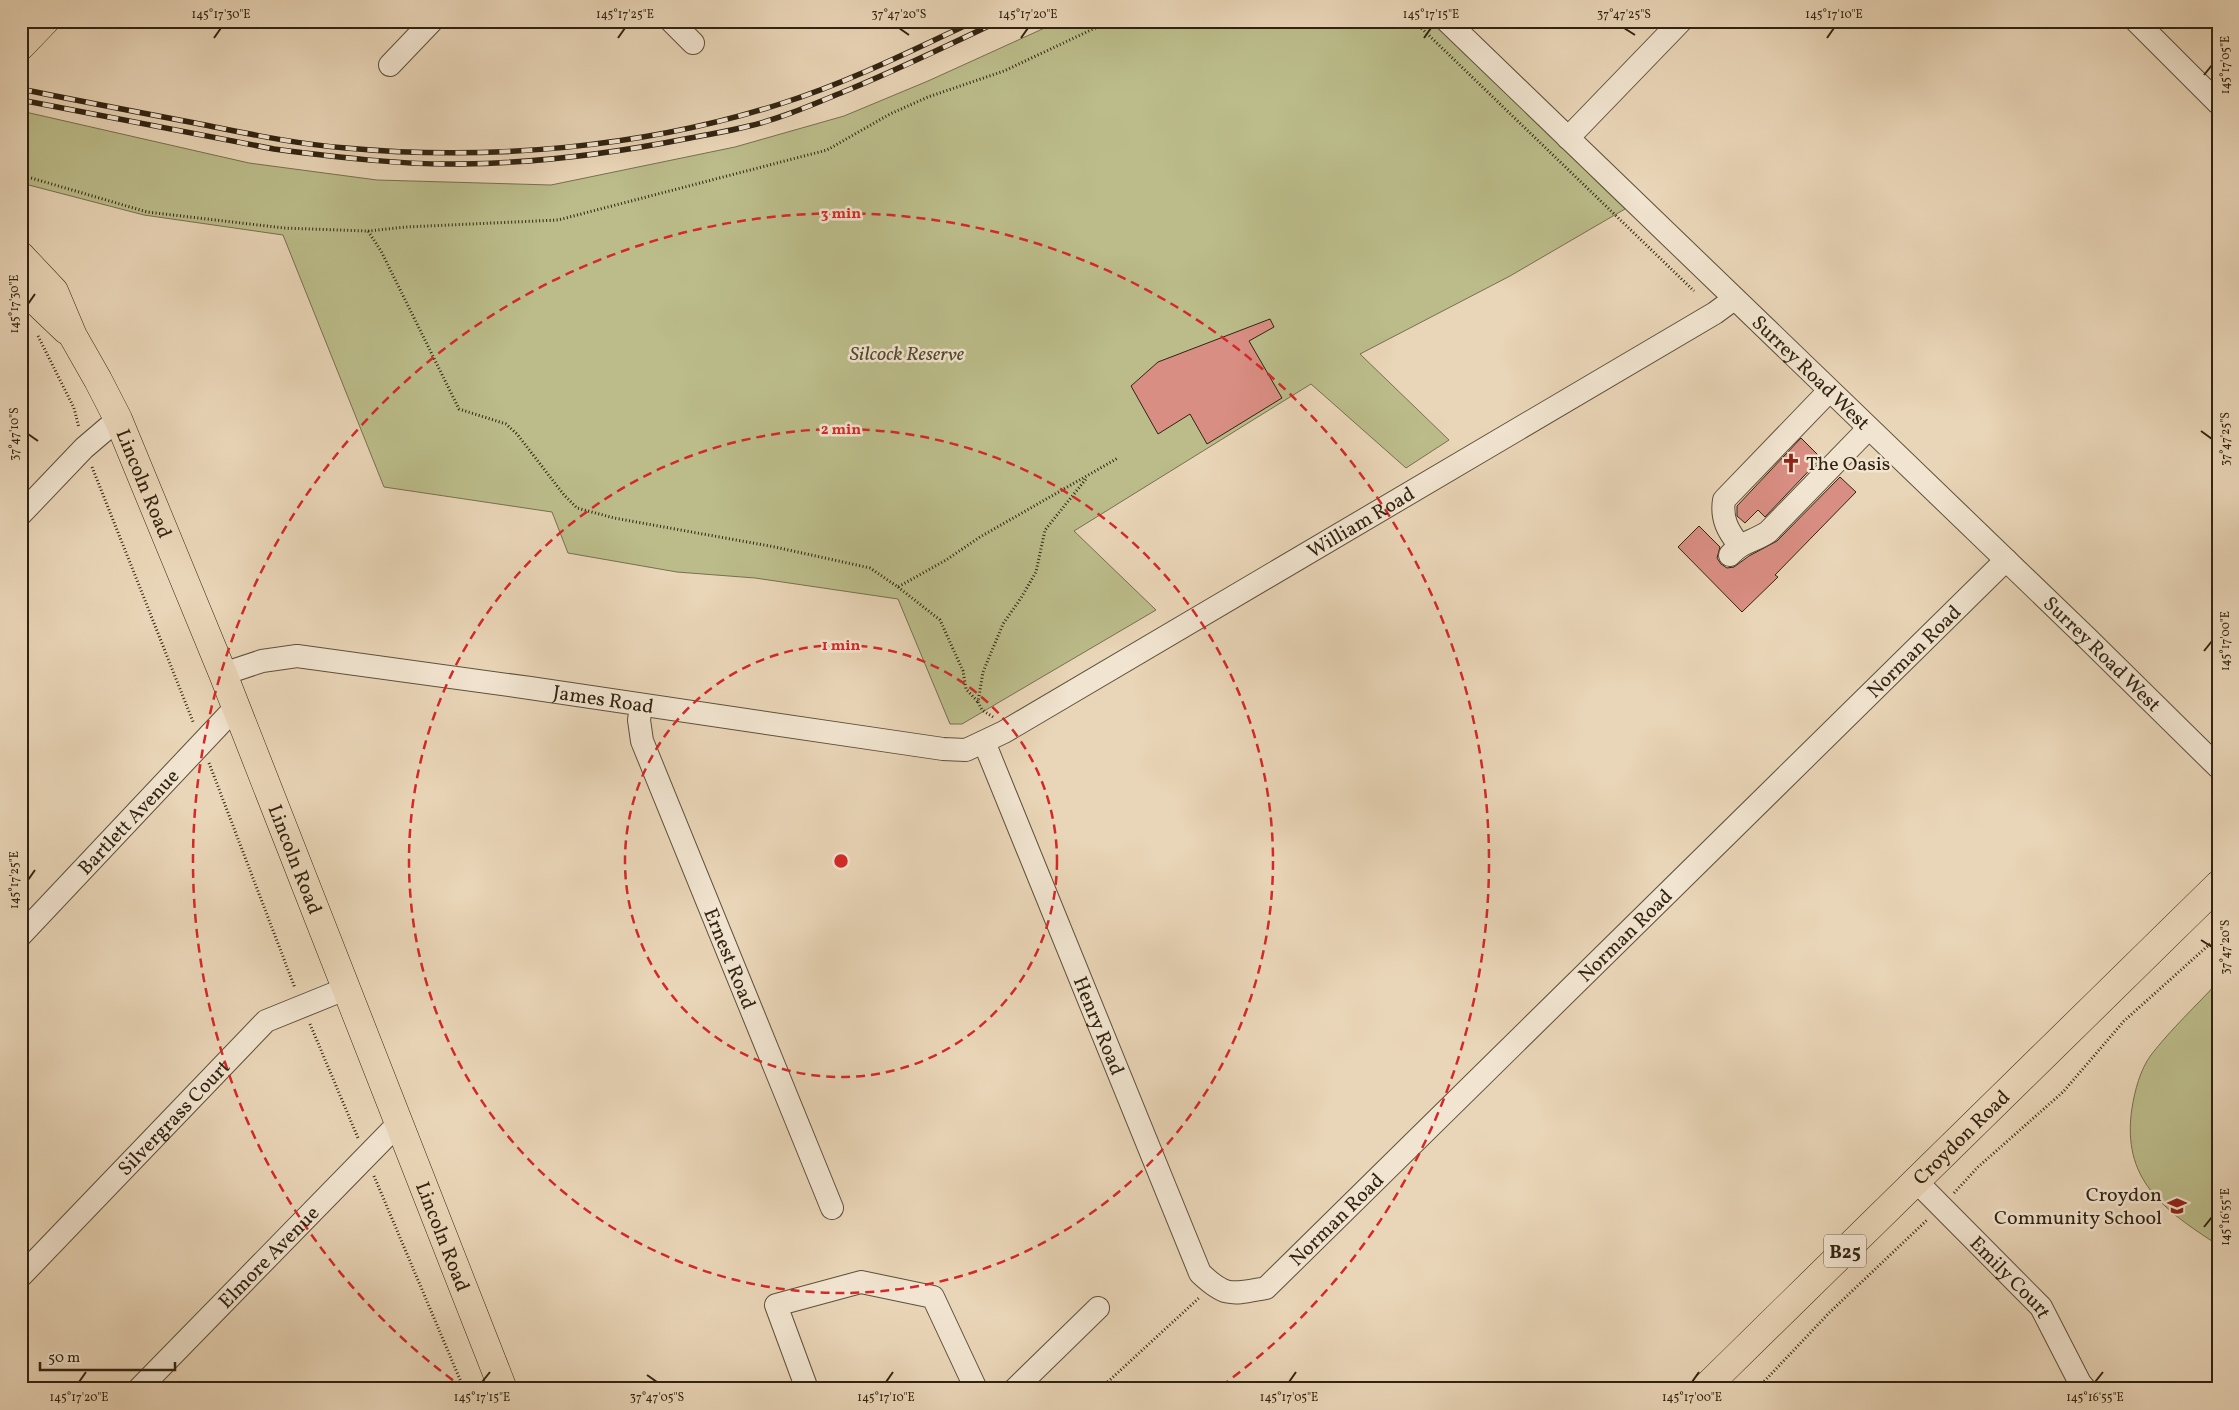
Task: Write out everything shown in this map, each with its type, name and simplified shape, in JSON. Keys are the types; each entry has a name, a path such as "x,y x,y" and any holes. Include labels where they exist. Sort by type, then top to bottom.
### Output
{"main road":[{"path":"21,46 45,21"},
{"name":"Lincoln Road","path":"21,256 54,291 72,336 118,419 223,674 503,1389"},
{"name":"Lincoln Road","path":"21,287 72,336"},
{"name":"Croydon Road","path":"1704,1389 2218,885"}],"street":[{"path":"390,65 432,21"},
{"path":"671,21 693,43"},
{"name":"Surrey Road West","path":"1447,21 2218,767"},
{"path":"1568,138 1681,21"},
{"path":"2136,21 2218,104"},
{"name":"William Road","path":"994,737 1715,313 1734,299"},
{"path":"1829,391 1724,500 1722,511 1734,550 1768,532 1868,429"},
{"path":"21,514 84,448 118,419"},
{"name":"Norman Road","path":"1224,1290 1266,1288 2006,560"},
{"name":"James Road","path":"223,674 262,661 298,656 943,749 966,750 994,737"},
{"name":"Ernest Road","path":"641,706 642,741 832,1208"},
{"name":"Bartlett Avenue","path":"21,935 235,708"},
{"name":"Henry Road","path":"994,737 1200,1273 1224,1290"},
{"name":"Silvergrass Court","path":"21,1276 266,1021 346,989"},
{"name":"Elmore Avenue","path":"139,1389 398,1124"},
{"name":"Emily Court","path":"1916,1181 2041,1307 2080,1383 2085,1389"},
{"path":"807,1389 776,1306 861,1282 933,1297 976,1389"},
{"path":"1015,1389 1098,1308"}],"path":[{"path":"21,175 147,212 284,228 368,231 406,227 558,220 827,150 890,114 928,97 1004,71 1110,21"},
{"path":"1414,21 1694,291"},
{"path":"368,231 381,251 459,409 506,424 517,434 564,495 577,508 614,518 775,547 870,568 940,620 963,671 966,689 978,702 982,710 994,718 994,737"},
{"path":"37,335 74,408 84,448 201,743 302,1007 464,1389"},
{"path":"898,587 946,560 980,537 1088,477 1118,458"},
{"path":"978,702 982,672 1003,624 1036,572 1045,530 1088,477"},
{"path":"1757,1389 1829,1313 1942,1207 1978,1167 2063,1092 2124,1021 2211,943 2218,942"},
{"path":"1100,1389 1180,1314 1224,1290"}],"green space":[{"name":"Silcock Reserve","path":"1060,21 1433,21 1625,209 1510,276 1360,354 1449,440 1406,468 1311,384 1074,531 1156,610 962,724 950,724 898,599 755,578 677,572 568,553 552,512 384,487 283,235 144,215 21,183 21,111 249,163 377,180 551,185 735,147 844,116 928,81"},
{"path":"2218,982 2218,1245 2180,1219 2151,1190 2140,1174 2133,1155 2130,1133 2132,1108 2138,1080 2147,1061 2167,1036"}],"building":[{"path":"1270,319 1274,327 1249,341 1282,398 1207,444 1190,414 1158,434 1131,386 1158,362"},
{"path":"1801,438 1821,458 1765,517 1758,510 1745,523 1737,516 1737,506"},
{"path":"1840,477 1856,492 1775,575 1778,577 1742,612 1678,547 1699,526 1720,547 1717,558 1721,564 1727,568 1734,567 1749,556 1777,541"}],"railway":[{"path":"21,89 308,144 400,152 510,151 620,141 728,119 805,96 879,66 975,21"},
{"path":"21,100 297,152 415,163 520,162 634,148 762,123 867,82 999,21"}],"place":[{"name":"The Oasis","path":"1791,463"},
{"name":"Croydon Community School","path":"2177,1206"}]}
